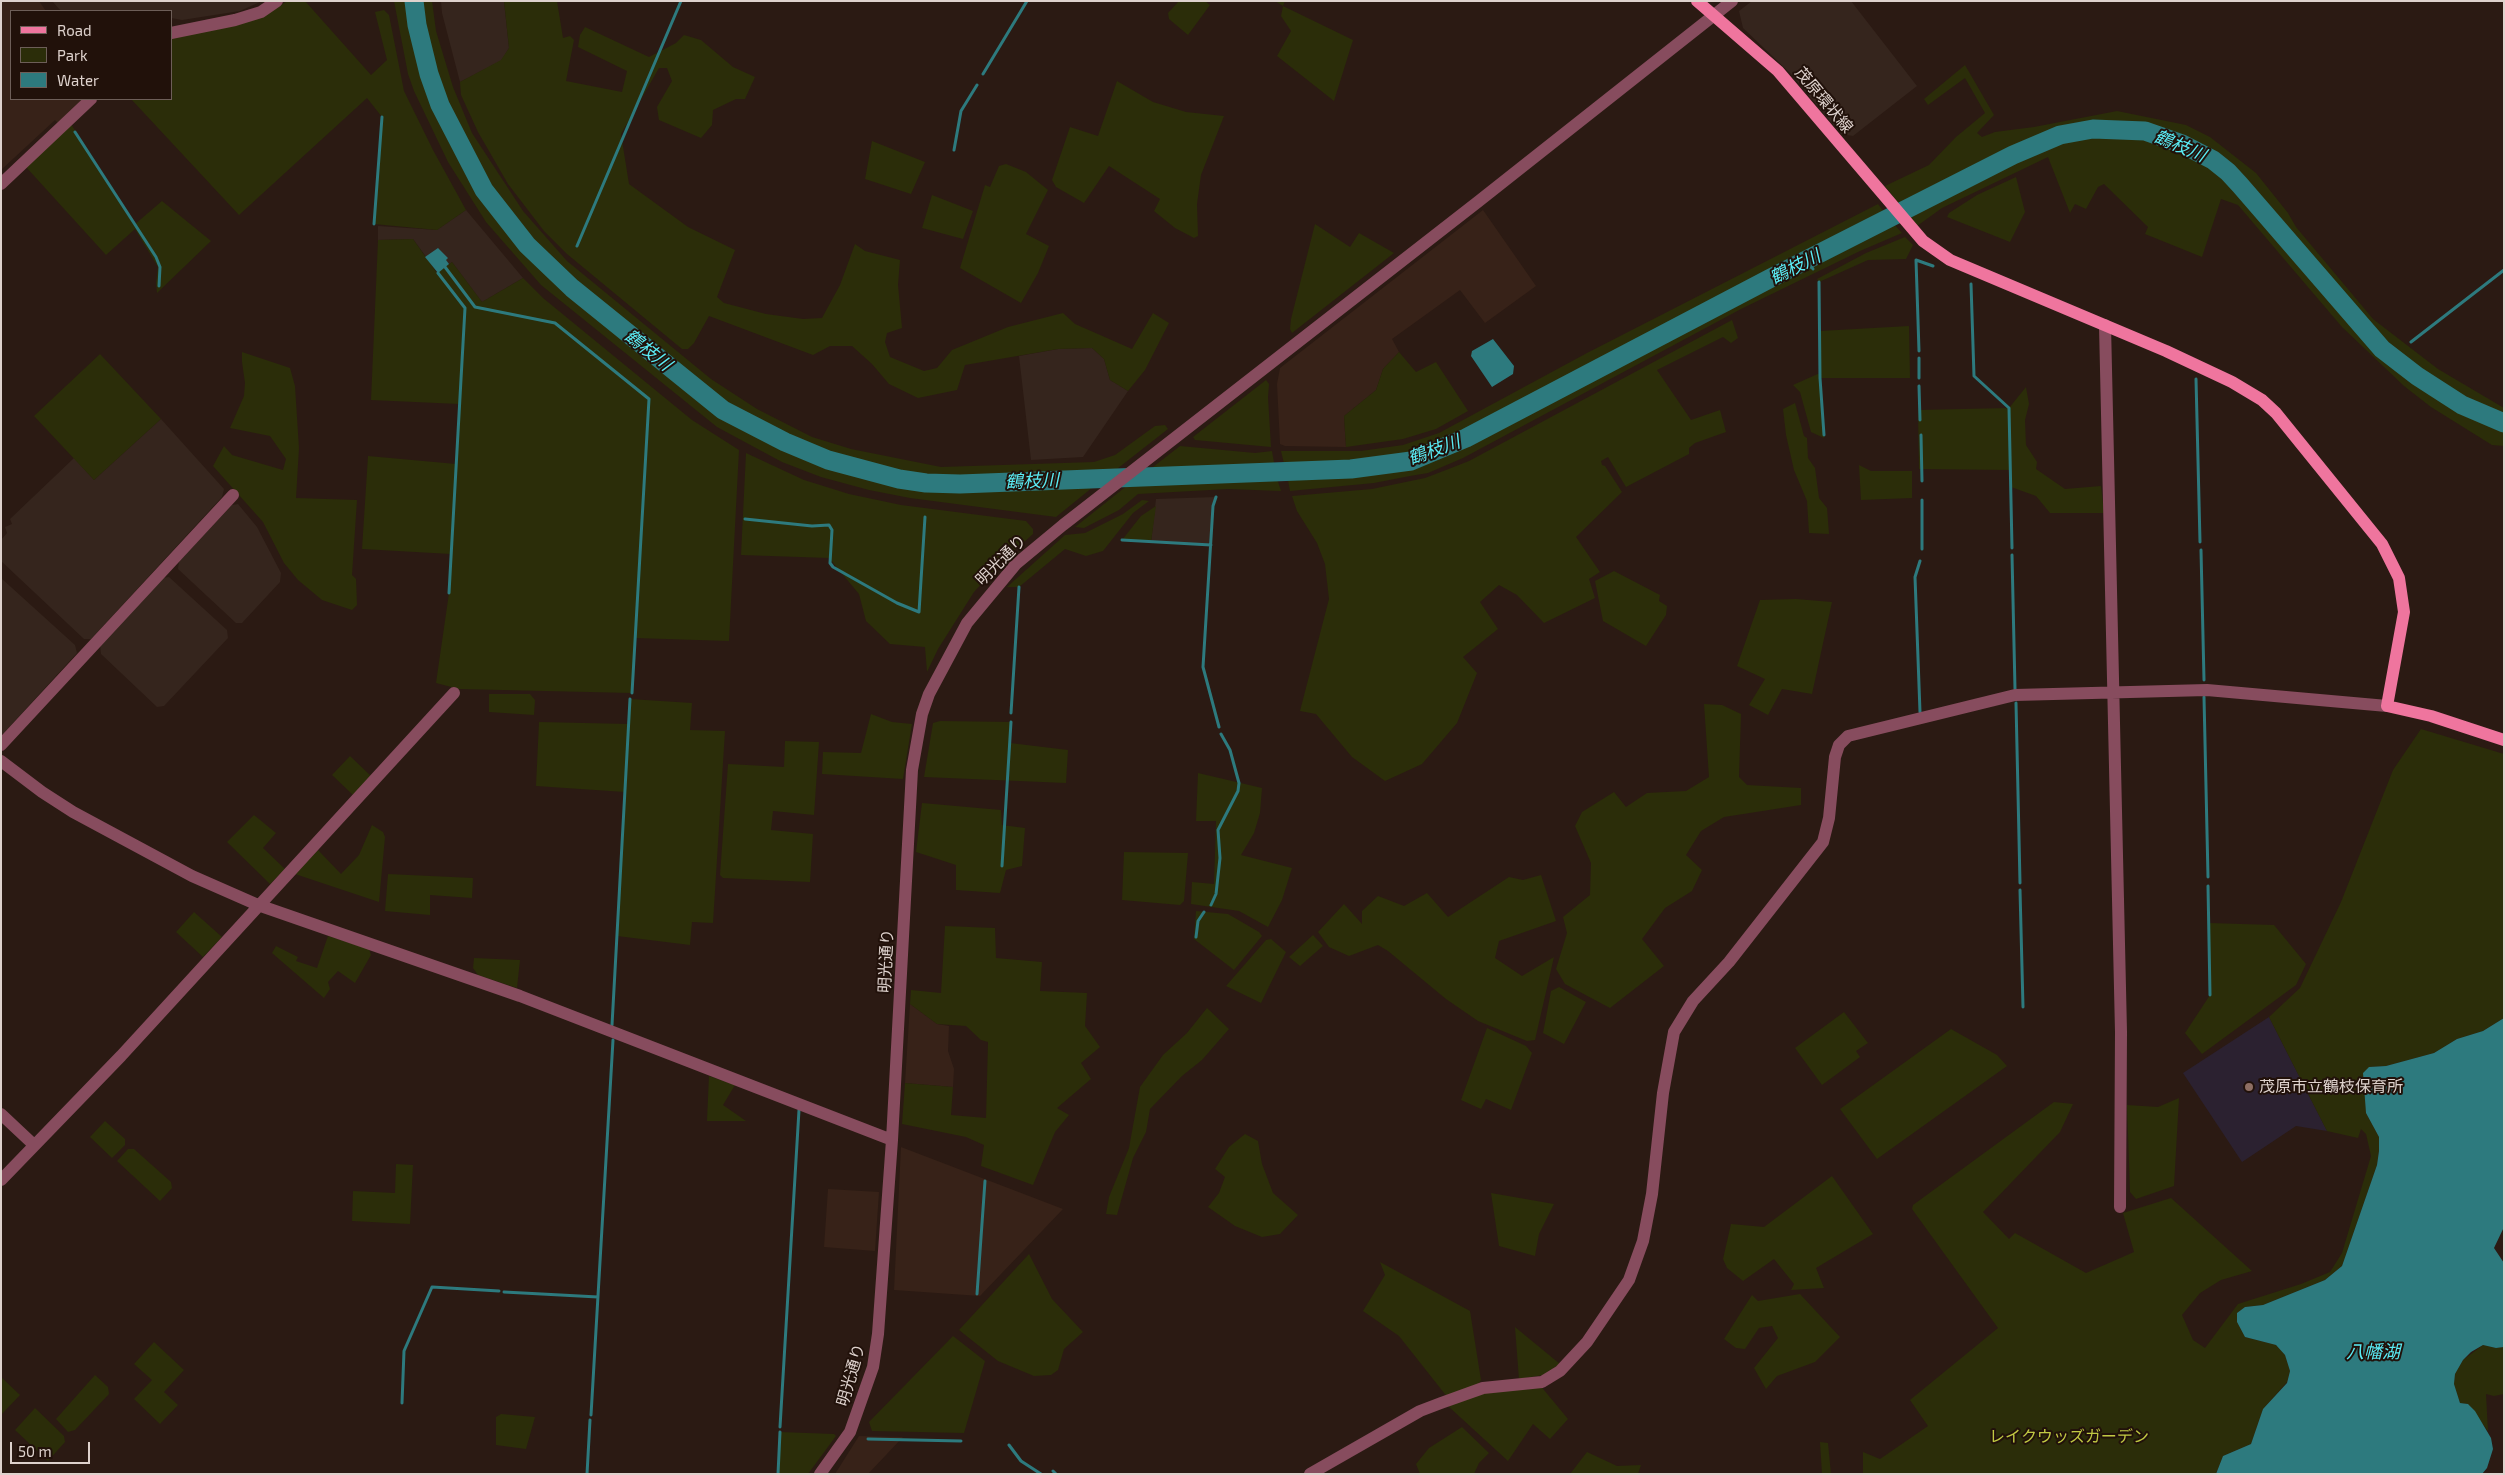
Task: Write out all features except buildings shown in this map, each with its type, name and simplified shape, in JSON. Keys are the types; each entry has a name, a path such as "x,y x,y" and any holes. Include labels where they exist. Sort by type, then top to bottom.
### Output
{"main road":[{"name":"茂原環状線","path":"1698,1 1778,71 1913,232 1950,260 2232,382 2262,400 2276,413 2382,544 2399,578 2403,605 2387,706"},
{"path":"2387,706 2431,716 2504,740"}],"street":[{"path":"172,33 235,20 262,12 278,1"},
{"name":"明光通り","path":"820,1474 850,1432 873,1367 878,1334 892,1140 912,770 922,714 954,644 986,597 1016,564 1155,452 1480,201 1732,1"},
{"path":"1,184 90,100"},
{"path":"2104,325 2121,1032 2120,1207"},
{"path":"1,745 233,495"},
{"path":"1310,1474 1420,1411 1483,1388 1542,1382 1560,1371 1587,1342 1629,1280 1643,1241 1652,1194 1663,1093 1674,1032 1693,1001 1729,962 1823,842 1829,818 1835,757 1839,745 1848,736 2015,695 2207,690 2387,706"},
{"path":"1,1180 121,1056 454,692"},
{"path":"1,761 42,792 73,812 192,876 258,905 520,996 892,1140"},
{"path":"1,1114 34,1145"}],"shaded area":[{"path":"1,1 39,1 45,10 10,10 10,100 85,100 59,124 55,120 1,170"},
{"path":"52,1 262,1 240,11 182,20 172,18 172,10 60,10"},
{"path":"441,1 504,1 509,48 501,61 460,82 442,13"},
{"path":"1752,1 1851,1 1917,86 1853,136 1841,134 1791,74 1743,28 1739,11"},
{"path":"466,210 523,278 482,302 452,262 438,273 413,239 378,240 378,226 437,230"},
{"path":"1483,210 1536,286 1485,323 1460,290 1392,339 1399,352 1383,369 1376,390 1344,416 1346,447 1285,446 1280,444 1277,384 1280,368"},
{"path":"1092,348 1104,359 1110,380 1128,391 1083,457 1031,460 1019,356 1058,349"},
{"path":"161,419 224,489 222,497 91,639 84,639 1,561 1,540 7,533 5,527 12,524 10,519 74,458 94,480"},
{"path":"1216,497 1213,506 1211,545 1151,542 1156,499"},
{"path":"238,504 257,527 281,573 280,582 242,623 236,623 178,569 179,561 232,505"},
{"path":"169,577 227,630 228,638 164,706 157,707 101,654 100,645 162,578"},
{"path":"1,578 75,645 77,653 1,736"},
{"path":"910,1004 937,1024 949,1026 948,1051 954,1069 953,1087 905,1083"},
{"name":"茂原市立鶴枝保育所","path":"2269,1017 2327,1131 2296,1126 2242,1162 2183,1073"},
{"path":"901,1147 1063,1209 980,1296 894,1290"},
{"path":"828,1189 879,1192 875,1251 824,1247"},
{"path":"859,1436 903,1437 868,1474 835,1474"}],"green space":[{"path":"287,1 305,1 371,75 387,60 375,12 384,10 389,15 404,91 433,150 466,210 437,230 374,224 382,117 367,98 239,215 132,100 172,100 172,38 277,8"},
{"path":"394,1 410,1 425,74 435,101 463,161 479,188 524,246 571,292 715,408 751,430 800,453 903,483 934,487 1098,483 1056,517 910,498 869,490 821,477 782,462 717,427 541,285 486,222 448,162 414,91 408,74"},
{"path":"417,1 432,1 436,31 453,87 472,133 523,211 567,261 711,379 757,409 812,437 851,449 941,467 1094,462 1115,455 1155,426 1165,425 1168,429 1108,476 936,481 881,472 828,456 787,440 729,410 572,284 536,250 486,188 441,98 419,26"},
{"path":"504,1 557,1 563,38 570,36 574,40 566,81 622,92 627,71 578,47 580,35 585,27 649,57 676,43 684,35 701,40 733,67 755,77 745,99 736,99 713,110 712,125 701,138 659,120 657,107 672,81 667,68 659,68 621,134 629,184 688,227 735,250 717,297 724,303 766,314 803,319 822,318 840,285 855,244 865,251 900,260 898,285 902,328 887,333 885,342 890,357 924,371 937,368 952,350 1008,327 1063,313 1075,324 1132,349 1153,313 1169,323 1145,370 1128,391 1110,380 1104,359 1092,348 1058,349 965,365 957,390 918,398 889,384 872,364 852,346 830,346 813,355 709,316 694,343 688,349 682,349 567,254 544,231 508,184 478,132 461,95 460,82 501,60 509,48"},
{"path":"1179,1 1205,1 1210,5 1188,35 1169,19 1168,13"},
{"path":"1275,1 1285,1 1283,6"},
{"path":"1283,6 1353,40 1334,101 1277,56 1291,31 1281,16"},
{"path":"1965,65 1994,115 1977,133 1982,137 1995,132 2034,127 2117,111 2186,125 2210,137 2256,173 2288,213 2296,227 2373,319 2438,369 2504,408 2504,446 2492,445 2431,407 2404,386 2342,327 2238,205 2221,199 2202,257 2145,234 2148,227 2104,184 2098,187 2086,209 2075,204 2070,213 2048,157 1942,208 1917,226 1885,186 1929,165 1956,137 1985,113 1965,78 1928,105 1924,99"},
{"path":"1117,81 1153,102 1186,112 1224,116 1201,175 1197,204 1198,236 1194,238 1175,228 1154,211 1160,199 1109,166 1084,203 1056,187 1052,180 1070,127 1098,136"},
{"path":"71,124 134,225 162,201 211,241 157,293 158,267 135,229 106,255 26,167"},
{"path":"872,141 925,162 911,194 865,179"},
{"path":"1006,164 1026,172 1048,190 1026,234 1049,246 1038,273 1021,303 960,268 985,185 990,187 999,166"},
{"path":"2016,177 2025,212 2010,242 1947,217 1949,213 1977,195"},
{"path":"932,195 973,211 963,239 922,228"},
{"path":"1878,204 1887,216 1661,330 1441,447 1403,458 1369,463 1285,468 1281,451 1361,451 1403,445 1439,433 1587,353"},
{"path":"1892,222 1902,233 1860,251 1741,309 1463,458 1428,473 1374,483 1290,491 1287,475 1395,466 1418,462 1450,450 1699,318"},
{"path":"1315,224 1350,247 1359,233 1394,253 1292,333 1290,329 1291,319"},
{"path":"1905,237 1913,245 1906,259 1868,260 1819,282 1817,279 1866,253"},
{"path":"413,239 437,273 452,262 482,302 523,278 543,298 692,420 739,450 729,641 635,638 632,693 459,689 436,683 449,593 451,554 362,549 368,456 456,464 459,404 371,400 378,240"},
{"path":"1732,320 1738,338 1731,343 1723,337 1657,370 1691,420 1720,410 1726,432 1695,443 1689,448 1689,454 1626,487 1608,457 1601,461 1622,492 1576,537 1600,572 1589,579 1595,598 1544,623 1517,595 1499,585 1480,602 1498,629 1463,657 1477,673 1457,723 1422,764 1385,781 1352,757 1316,714 1300,711 1329,599 1325,564 1317,543 1297,511 1292,496 1372,489 1425,478 1469,461"},
{"path":"1909,326 1910,378 1821,378 1824,438 1811,432 1800,392 1793,385 1820,373 1820,331"},
{"path":"242,352 290,368 295,386 299,448 296,498 357,500 352,575 356,579 357,605 352,610 322,600 298,580 284,563 263,522 213,466 224,446 232,455 283,470 286,459 270,436 230,428 244,396 245,383"},
{"path":"1399,352 1416,372 1436,362 1468,411 1436,429 1403,439 1346,447 1344,416 1376,390 1383,369"},
{"path":"100,354 161,419 94,480 34,416"},
{"path":"1266,380 1269,384 1271,447 1195,440 1193,437"},
{"path":"2026,387 2029,404 2025,420 2026,445 2037,462 2036,469 2065,489 2101,486 2104,513 2050,513 2036,496 2011,487 2010,470 1919,469 1918,410 2009,408"},
{"path":"1795,403 1804,436 1807,438 1808,458 1815,468 1819,498 1827,508 1829,534 1809,533 1807,501 1794,470 1786,435 1783,409"},
{"path":"1180,446 1255,453 1272,451 1275,468 1144,474"},
{"path":"746,453 804,480 849,494 901,505 1026,521 1033,529 1033,534 1002,562 974,592 938,649 927,672 925,647 890,644 866,621 859,594 829,558 741,555"},
{"path":"1859,465 1871,471 1912,471 1912,498 1861,500"},
{"path":"1276,475 1281,491 1228,489 1138,494 1119,510 1084,528 1075,527 1133,481"},
{"path":"1142,500 1149,501 1133,513 1103,551 1086,556 1065,549 1019,587 1007,587 1065,535 1085,533 1123,514"},
{"path":"1156,506 1151,542 1122,540 1141,516"},
{"path":"1614,571 1660,595 1659,601 1667,606 1666,615 1646,646 1603,621 1595,581"},
{"path":"1796,599 1832,602 1812,694 1782,689 1768,715 1749,705 1765,679 1737,666 1760,600"},
{"path":"489,694 530,694 535,700 534,715 489,712"},
{"path":"630,699 692,703 690,730 725,731 713,923 692,922 690,945 617,936 625,792 536,786 539,722 629,724"},
{"path":"1704,704 1722,705 1741,714 1739,777 1747,785 1801,788 1801,805 1724,817 1701,831 1686,855 1702,870 1692,891 1665,908 1642,939 1664,966 1610,1008 1565,984 1556,969 1567,933 1563,917 1590,895 1591,863 1575,826 1582,812 1614,792 1626,807 1647,793 1686,791 1709,777"},
{"path":"871,714 892,722 912,724 903,779 822,774 823,752 861,753"},
{"path":"940,721 1011,722 1010,743 1068,750 1066,783 924,777 933,723"},
{"name":"レイクウッズガーデン","path":"2421,729 2504,754 2504,1018 2483,1031 2457,1039 2434,1053 2386,1066 2369,1067 2362,1078 2365,1081 2366,1113 2379,1137 2379,1151 2377,1165 2342,1266 2325,1280 2263,1305 2245,1307 2237,1313 2237,1322 2245,1337 2276,1345 2285,1355 2290,1371 2287,1382 2263,1409 2251,1444 2223,1456 2216,1474 1863,1474 1863,1452 1880,1459 1928,1426 1910,1400 1998,1328 1912,1209 1913,1205 2054,1102 2073,1104 2060,1132 1983,1212 2009,1239 2015,1233 2086,1273 2134,1252 2123,1213 2171,1198 2252,1271 2221,1280 2200,1293 2182,1315 2193,1340 2205,1348 2238,1304 2301,1284 2330,1272 2342,1253 2371,1156 2366,1134 2361,1129 2358,1138 2327,1131 2269,1017 2300,988 2341,902 2393,770"},
{"path":"785,741 819,742 814,815 773,811 771,830 813,834 810,882 723,878 720,875 728,764 784,767"},
{"path":"350,756 371,776 353,795 332,775"},
{"path":"1198,773 1262,788 1260,813 1254,833 1241,855 1292,868 1282,900 1268,927 1239,911 1191,904 1192,882 1214,884 1216,821 1196,821"},
{"path":"922,803 1001,810 1002,825 1025,828 1022,866 1006,870 1000,893 956,890 956,865 916,852"},
{"path":"254,815 276,833 263,848 285,869 270,884 227,842"},
{"path":"372,825 383,832 385,837 379,902 295,874 318,850 341,874 359,855"},
{"path":"1124,852 1188,853 1184,901 1180,905 1122,900"},
{"path":"388,874 473,878 472,898 430,895 430,915 385,911"},
{"path":"1541,875 1556,921 1499,941 1495,958 1522,976 1554,957 1535,1040 1527,1041 1478,1021 1446,999 1388,951 1378,945 1349,956 1329,947 1318,932 1344,904 1362,924 1362,911 1378,896 1404,906 1427,893 1448,917 1509,877 1523,880"},
{"path":"1196,911 1228,914 1259,932 1262,936 1234,970 1194,939"},
{"path":"194,912 222,937 203,957 176,932"},
{"path":"2209,923 2274,925 2306,964 2296,985 2202,1054 2185,1033 2210,995"},
{"path":"945,926 995,928 996,958 1042,962 1040,991 1087,993 1085,1026 1100,1047 1081,1063 1091,1079 1057,1108 1069,1115 1055,1132 1033,1185 981,1166 984,1145 966,1137 902,1124 905,1083 953,1087 951,1115 986,1118 988,1042 981,1040 966,1026 937,1024 910,1004 911,990 941,993"},
{"path":"1313,935 1323,946 1300,966 1289,957"},
{"path":"328,936 369,949 371,955 355,983 338,971 328,982 330,989 324,998 272,953 276,946 298,957 296,961 317,968"},
{"path":"1271,939 1286,952 1261,1003 1226,986 1266,940"},
{"path":"474,958 520,960 517,988 478,975 473,968"},
{"path":"1559,987 1586,1002 1564,1044 1543,1033 1551,991"},
{"path":"1207,1008 1229,1029 1202,1060 1182,1076 1150,1109 1146,1132 1133,1158 1117,1215 1106,1214 1109,1197 1129,1148 1140,1087 1163,1055 1187,1033"},
{"path":"1844,1012 1868,1043 1856,1051 1860,1057 1822,1085 1795,1048"},
{"path":"1487,1028 1526,1046 1532,1053 1511,1110 1486,1099 1481,1109 1461,1100"},
{"path":"1951,1029 1997,1055 2007,1066 1877,1159 1840,1109"},
{"path":"709,1076 735,1085 723,1105 746,1121 707,1121"},
{"path":"2179,1098 2174,1186 2136,1199 2130,1192 2127,1105 2158,1107"},
{"path":"105,1121 125,1139 125,1145 112,1158 90,1137"},
{"path":"1245,1134 1258,1141 1262,1164 1273,1193 1298,1215 1280,1234 1262,1237 1235,1226 1208,1207 1219,1193 1225,1177 1215,1169 1229,1147"},
{"path":"128,1149 134,1149 171,1182 172,1188 160,1201 117,1161"},
{"path":"396,1164 413,1165 410,1224 352,1221 353,1191 395,1193"},
{"path":"1832,1176 1873,1234 1816,1268 1824,1288 1791,1290 1794,1284 1774,1259 1743,1281 1727,1268 1723,1259 1731,1224 1764,1227"},
{"path":"1491,1193 1554,1204 1539,1234 1535,1256 1499,1246"},
{"path":"1029,1254 1052,1299 1083,1332 1064,1349 1058,1370 1051,1375 1034,1376 998,1361 959,1330"},
{"path":"1380,1262 1470,1311 1481,1380 1476,1387 1448,1398 1399,1336 1363,1311 1385,1275"},
{"path":"1800,1294 1840,1337 1815,1362 1777,1376 1766,1389 1754,1368 1778,1338 1772,1326 1759,1328 1745,1349 1736,1348 1724,1339 1752,1295 1758,1301"},
{"path":"1515,1327 1560,1364 1543,1375 1519,1379"},
{"path":"953,1336 985,1361 964,1433 872,1431 869,1422"},
{"path":"154,1342 184,1370 164,1392 178,1405 160,1424 134,1399 152,1380 134,1364"},
{"path":"2483,1345 2496,1348 2504,1347 2504,1394 2494,1396 2486,1394 2488,1431 2468,1404 2460,1403 2454,1384 2455,1374 2463,1360"},
{"path":"95,1375 108,1387 109,1394 75,1430 68,1432 56,1419"},
{"path":"1,1377 20,1395 1,1415"},
{"path":"1539,1384 1568,1419 1550,1439 1533,1424 1508,1461 1448,1406 1487,1392"},
{"path":"35,1408 64,1436 65,1442 48,1461 15,1430"},
{"path":"501,1414 535,1417 526,1449 496,1445 496,1417"},
{"path":"1462,1427 1489,1453 1479,1463 1474,1474 1420,1474 1416,1464 1429,1448"},
{"path":"780,1432 834,1434 836,1436 808,1474 778,1474"},
{"path":"1820,1442 1828,1443 1831,1474 1822,1474"},
{"path":"1587,1452 1617,1466 1641,1465 1638,1474 1570,1474"}],"water":[{"path":"438,248 448,258 446,260 449,264 438,273 425,257"},
{"path":"1493,339 1514,366 1513,374 1492,387 1471,356 1472,351"},
{"name":"八幡湖","path":"2504,1018 2504,1227 2494,1248 2504,1263 2504,1347 2496,1348 2483,1345 2471,1352 2463,1360 2455,1374 2454,1384 2460,1403 2468,1404 2475,1411 2491,1438 2493,1449 2487,1468 2482,1474 2216,1474 2223,1456 2251,1444 2263,1409 2287,1383 2290,1371 2285,1355 2276,1345 2245,1337 2237,1322 2237,1313 2245,1307 2263,1305 2325,1280 2342,1266 2377,1165 2379,1151 2379,1137 2366,1113 2363,1073 2369,1067 2386,1066 2434,1053 2457,1039 2483,1031"}],"waterway":[{"name":"鶴枝川","path":"414,1 417,25 429,74 440,105 484,190 527,245 572,288 723,410 785,442 828,460 899,479 926,483 960,484 1351,469 1411,461 1466,438 1769,279 2013,155 2060,135 2093,129 2145,131 2182,144 2213,160 2240,185 2382,349 2417,376 2462,405 2504,423"},
{"path":"577,246 681,1"},
{"path":"983,74 1027,1"},
{"path":"954,150 961,111 977,85"},
{"path":"374,224 382,117"},
{"path":"75,132 156,257 160,267 159,286"},
{"path":"1807,260 1813,269"},
{"path":"1919,351 1916,260 1933,266"},
{"path":"445,267 475,307 555,323 649,399 632,693"},
{"path":"2411,342 2504,270"},
{"path":"438,273 465,308 449,593"},
{"path":"1819,282 1820,378 1824,435"},
{"path":"1971,284 1974,376 2009,408 2012,548"},
{"path":"1919,358 1919,378"},
{"path":"2196,379 2200,542"},
{"path":"1919,386 1920,420"},
{"path":"1921,435 1922,481"},
{"path":"1216,497 1213,506 1203,667 1219,727"},
{"path":"1922,500 1922,549"},
{"path":"745,519 812,526 829,525 832,530 830,563 833,567 897,603 919,612 925,517"},
{"path":"1122,540 1211,545"},
{"path":"2201,550 2204,680"},
{"path":"2012,555 2015,689"},
{"path":"1920,561 1915,577 1920,712"},
{"path":"1011,713 1019,587"},
{"path":"2204,697 2208,877"},
{"path":"612,1025 630,699"},
{"path":"2016,703 2020,883"},
{"path":"1002,866 1011,722"},
{"path":"1211,905 1216,894 1220,858 1218,830 1238,791 1239,783 1230,750 1221,734"},
{"path":"2208,886 2210,995"},
{"path":"2020,890 2023,1007"},
{"path":"1196,937 1198,921 1204,912"},
{"path":"591,1415 613,1040"},
{"path":"780,1427 799,1110"},
{"path":"977,1294 985,1181"},
{"path":"402,1403 404,1351 432,1287 499,1291"},
{"path":"504,1292 598,1297"},
{"path":"587,1474 590,1420"},
{"path":"778,1474 780,1432"},
{"path":"868,1439 961,1441"},
{"path":"1009,1445 1021,1461 1041,1474"},
{"path":"1053,1471 1056,1474"}],"place":[{"name":"茂原市立鶴枝保育所","path":"2249,1087"}]}
